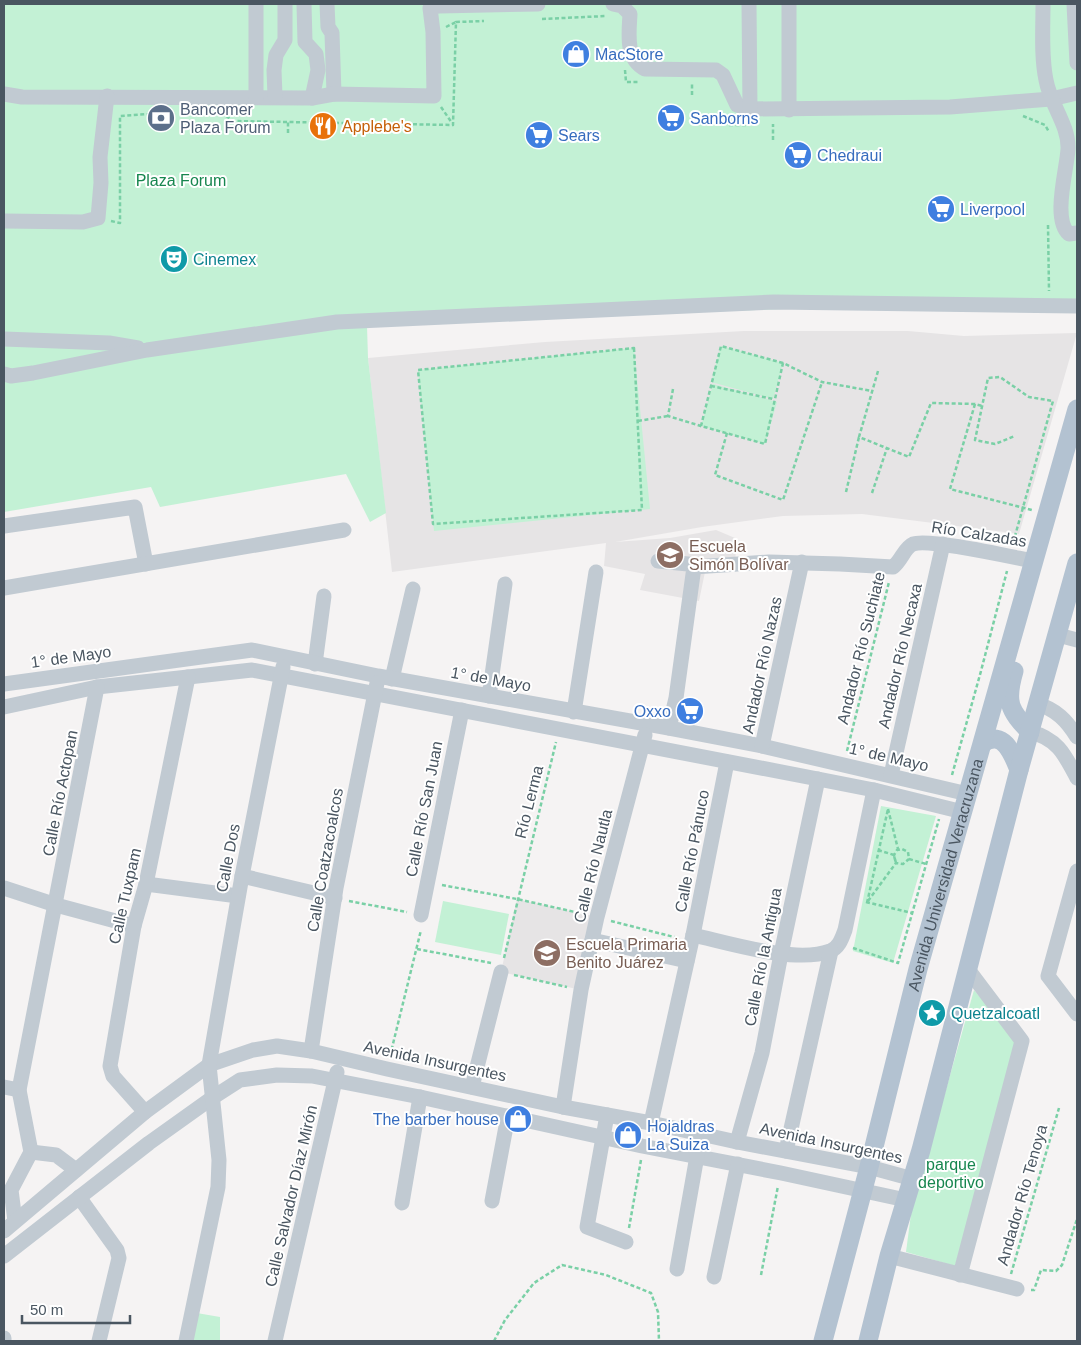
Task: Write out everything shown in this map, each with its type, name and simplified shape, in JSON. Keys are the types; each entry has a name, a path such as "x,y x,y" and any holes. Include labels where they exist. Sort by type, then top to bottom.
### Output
{"main road":[{"name":"Avenida Universidad Veracruzana","path":"823,1341 870,1167 918,969 986,741 1033,560 1048,514 1077,409"},
{"path":"1030,732 1015,716 1009,697 1010,684 1032,607 1035,589 1033,560"},
{"path":"868,1341 889,1256 913,1179 1019,770 1077,563"},
{"path":"986,741 1015,716 1038,704"},
{"path":"986,741 1001,741 1007,745 1019,770"}],"street":[{"path":"256,4 256,97"},
{"path":"275,96 274,70 276,55 285,40 286,4"},
{"path":"304,4 305,42 316,54 318,70 312,98"},
{"path":"326,4 328,27 332,34 334,94"},
{"path":"4,94 22,97 275,96 312,98 334,94 434,96 433,32 430,8 439,6 538,4"},
{"path":"749,4 750,109"},
{"path":"789,4 789,110"},
{"path":"1043,4 1045,79 1051,99 1066,131 1068,146 1061,212 1062,225 1069,234 1077,232"},
{"path":"1074,4 1077,63"},
{"path":"613,10 622,6 630,14 629,44 635,61 640,66 645,69 716,70 723,75 737,105 750,109 950,107 1051,99 1077,93"},
{"path":"4,221 83,222 98,218 101,183 100,157 108,96"},
{"path":"4,374 11,376 33,373 147,350 346,322 774,302 1077,306"},
{"path":"4,339 109,343 147,350"},
{"path":"4,526 135,507 146,564"},
{"path":"4,588 344,530"},
{"name":"Río Calzadas","path":"896,564 907,547 917,543 943,544 1033,560"},
{"name":"Andador Río Necaxa","path":"891,775 943,544"},
{"path":"658,561 691,566 769,562 896,564"},
{"name":"Andador Río Nazas","path":"762,746 802,562"},
{"path":"670,728 676,698 691,566"},
{"path":"574,712 596,572"},
{"path":"489,696 505,584"},
{"name":"Calle Coatzacoalcos","path":"311,1051 335,898 375,694 385,678 413,589"},
{"path":"315,664 324,596"},
{"path":"1058,635 1077,640"},
{"name":"1° de Mayo","path":"4,684 252,650 385,678 762,746 948,789 966,803"},
{"name":"Calle Dos","path":"186,1341 218,1187 219,1160 209,1065 238,896 284,658"},
{"name":"1° de Mayo","path":"4,707 98,687 252,670 558,730 818,778 943,807 966,803"},
{"name":"Calle Tuxpam","path":"144,1112 113,1076 110,1066 134,926 146,884 188,677"},
{"name":"Calle Río Actopan","path":"19,1090 98,687"},
{"path":"1038,704 1057,713 1068,723 1077,737"},
{"name":"Calle Río San Juan","path":"421,915 462,710"},
{"name":"Calle Río Nautla","path":"563,1107 581,990 597,917 647,724"},
{"path":"1030,732 1049,738 1062,750 1077,778"},
{"name":"Calle Río Pánuco","path":"651,1123 693,938 727,762"},
{"name":"Calle Río la Antigua","path":"736,1142 762,1053 818,778"},
{"path":"786,1151 836,947 851,899 874,790"},
{"path":"1077,871 1048,976 1077,1014"},
{"path":"242,876 335,898"},
{"path":"146,884 238,896"},
{"path":"4,888 56,905 134,926"},
{"path":"693,938 781,954 797,955 836,947"},
{"path":"592,940 687,961"},
{"path":"472,1087 501,968"},
{"path":"960,1275 1022,1041 967,968"},
{"name":"Avenida Insurgentes","path":"10,1226 144,1112 209,1065 253,1050 277,1046 311,1051 340,1059 563,1107 870,1167 913,1179"},
{"name":"Calle Salvador Díaz Mirón","path":"274,1341 340,1059"},
{"path":"4,1256 149,1142 212,1098 240,1080 277,1075 312,1076 420,1097 602,1138 781,1172 906,1200"},
{"path":"4,1087 19,1090 31,1152 10,1190 10,1226"},
{"path":"402,1203 420,1097"},
{"path":"607,1115 587,1227 626,1242"},
{"path":"492,1201 508,1116"},
{"path":"31,1152 56,1155 76,1170"},
{"path":"677,1269 697,1156"},
{"path":"714,1277 738,1164"},
{"path":"79,1198 117,1250 119,1258 99,1341"},
{"path":"889,1256 1012,1288"}],"path":[{"path":"535,19 613,10"},
{"path":"453,125 456,22 485,21"},
{"path":"625,64 626,82 645,82"},
{"path":"434,96 453,125"},
{"path":"219,110 233,121 453,125"},
{"path":"726,111 727,125 755,124"},
{"path":"98,218 120,223 120,116 170,113"},
{"path":"1020,115 1046,126 1051,136"},
{"path":"288,122 288,134"},
{"path":"764,124 773,124 773,140"},
{"path":"1048,217 1049,306"},
{"path":"701,426 721,346 783,363 822,382 872,391"},
{"path":"634,348 638,421 642,510 433,524 418,370 634,348"},
{"path":"638,421 668,416 765,444 783,363"},
{"path":"846,492 878,371"},
{"path":"948,789 981,671 1022,508 1053,400 1029,397 1000,377 988,378 975,440 995,444 1015,436"},
{"path":"727,433 715,474 783,500 822,382"},
{"path":"711,386 773,399"},
{"path":"668,416 673,389"},
{"path":"859,437 909,457 931,403 975,404 982,406"},
{"path":"975,404 950,490 1048,514"},
{"path":"872,493 887,448"},
{"name":"Andador Río Suchiate","path":"844,764 896,564"},
{"name":"Río Lerma","path":"501,968 558,730"},
{"path":"836,947 898,963 943,807"},
{"path":"867,903 888,808 898,850 894,856 896,863"},
{"path":"898,850 902,849 908,852 909,859"},
{"path":"909,859 926,864"},
{"path":"896,863 903,864 909,859"},
{"path":"867,903 896,863"},
{"path":"440,884 693,938"},
{"path":"335,898 421,915"},
{"path":"851,899 918,914"},
{"path":"417,949 501,968 581,990"},
{"name":"Andador Río Tenoya","path":"1012,1288 1059,1108"},
{"path":"626,1242 642,1158"},
{"path":"761,1275 781,1172"},
{"path":"1012,1288 1034,1290 1041,1270 1056,1271 1062,1265 1077,1219"},
{"path":"494,1341 505,1320 534,1283 562,1266 606,1275 651,1293 658,1312 659,1341"}],"shaded area":[{"path":"744,331 908,331 964,336 1077,333 1019,534 862,514 783,516 702,527 615,542 670,538 716,530 735,538 736,570 705,572 699,601 640,590 645,574 604,566 606,543 392,572 368,358 545,342"},
{"name":"Escuela Primaria Benito Juárez","path":"517,899 597,917 581,990 501,972"}],"green space":[{"name":"Plaza Forum","path":"4,4 1077,4 1077,299 523,318 367,326 368,358 386,513 370,522 346,474 160,507 151,487 4,512"},
{"path":"721,346 783,363 773,399 711,382"},
{"path":"634,348 650,509 434,531 418,370"},
{"path":"713,384 777,402 765,444 701,426"},
{"path":"881,806 936,816 893,963 853,951"},
{"path":"443,901 509,914 501,955 435,942"},
{"name":"parque deportivo","path":"974,990 1018,1042 955,1266 906,1252 911,1214"},
{"path":"191,1312 220,1317 220,1341 186,1341"}],"place":[{"name":"MacStore","path":"576,54"},
{"name":"Bancomer Plaza Forum","path":"161,118"},
{"name":"Sanborns","path":"671,118"},
{"name":"Applebe's","path":"323,126"},
{"name":"Sears","path":"539,135"},
{"name":"Chedraui","path":"798,155"},
{"name":"Liverpool","path":"941,209"},
{"name":"Cinemex","path":"174,259"},
{"name":"Escuela Simón Bolívar","path":"670,555"},
{"name":"Oxxo","path":"690,711"},
{"name":"Escuela Primaria Benito Juárez","path":"547,953"},
{"name":"Quetzalcoatl","path":"932,1013"},
{"name":"The barber house","path":"518,1119"},
{"name":"Hojaldras La Suiza","path":"628,1135"}]}
